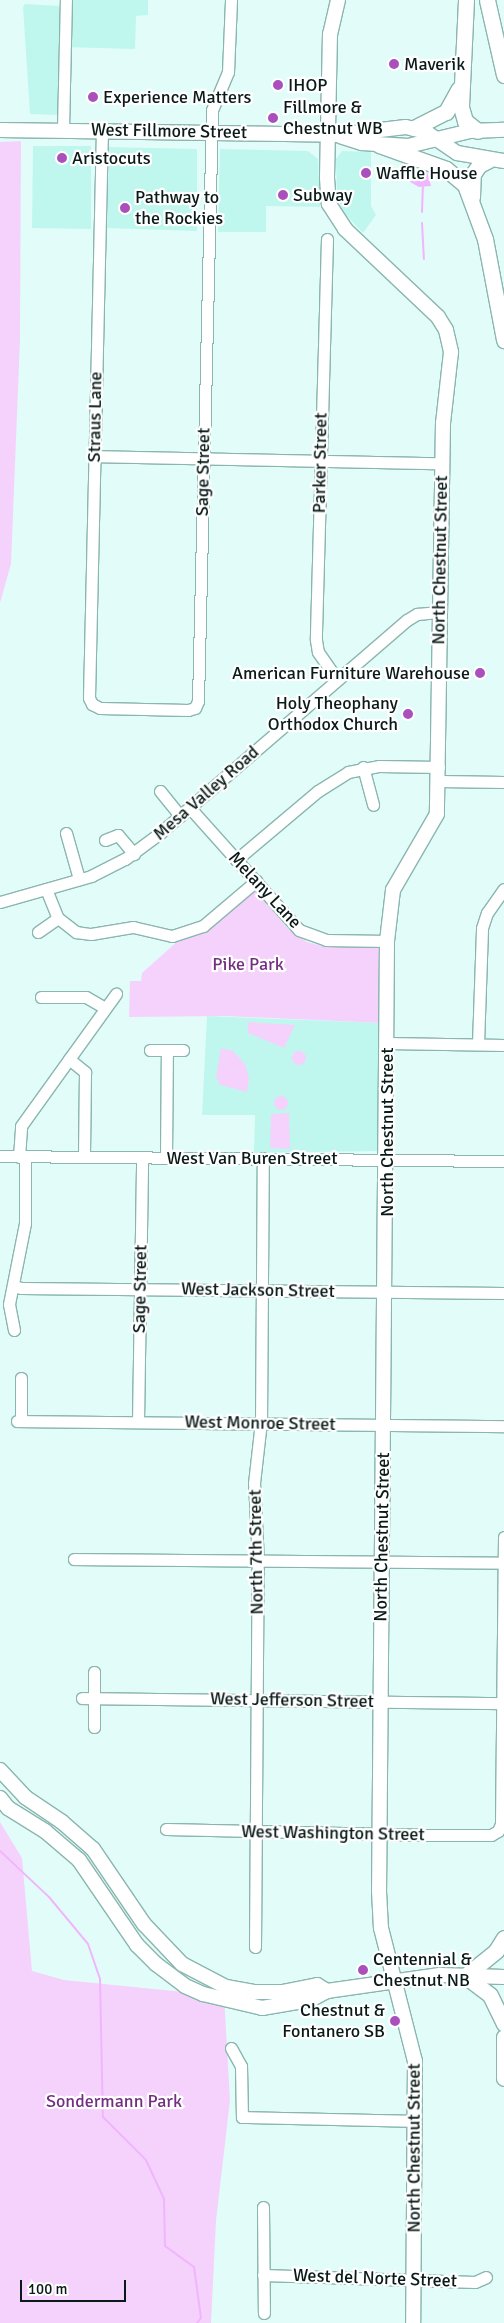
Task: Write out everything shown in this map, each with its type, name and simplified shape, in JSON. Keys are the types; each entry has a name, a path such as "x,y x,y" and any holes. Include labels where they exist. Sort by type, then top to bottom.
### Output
{"highway":[{"path":"466,0 461,78 462,115 468,125 482,130"},
{"path":"487,0 504,75"},
{"path":"414,128 438,119 450,108 457,96 461,78"},
{"path":"379,145 450,171 463,182 472,199 488,248 504,340"},
{"path":"472,199 473,174 480,165 497,160"},
{"path":"504,1938 496,1951 465,1976 490,1995 504,2024"},
{"path":"504,2037 504,2078"}],"main road":[{"name":"North Chestnut Street","path":"338,0 330,33 333,135 327,190 335,216 434,313 447,332 451,357 444,400 438,612 439,774 436,820 393,890 387,942 386,1292 378,1834 380,1918 415,2060 413,2323"},
{"name":"West Fillmore Street","path":"0,130 102,129 333,135 380,128 414,128 457,153 497,160"},
{"name":"West Fillmore Street","path":"333,135 379,145 417,145 482,130 504,130"},
{"path":"0,1770 25,1797 62,1822 93,1849 144,1924 182,1964 204,1978 244,1990 282,1992 316,1986 327,1991"},
{"path":"0,1798 8,1808 57,1840 79,1860 136,1945 185,1986 234,2004 262,2008 310,2000 327,1991 394,1981 465,1976 504,1977"}],"street":[{"path":"63,129 66,0"},
{"name":"Sage Street","path":"92,704 100,708 188,710 197,705 211,132 213,106 228,72 231,0"},
{"name":"Straus Lane","path":"92,704 89,698 102,129"},
{"name":"Parker Street","path":"327,239 316,640 318,652 338,680"},
{"path":"94,456 442,463"},
{"name":"Mesa Valley Road","path":"0,902 79,879 134,854 190,808 407,620 417,614 438,612"},
{"path":"363,768 372,805"},
{"path":"236,860 328,783 363,768 439,774 504,782"},
{"path":"160,792 180,816"},
{"name":"Melany Lane","path":"190,808 294,926 310,935 326,940 387,942"},
{"path":"66,833 79,879"},
{"path":"105,840 118,835 134,854"},
{"path":"46,889 58,918 70,929 84,934 125,927 179,935 203,926 256,881"},
{"path":"478,1044 482,928 487,913 504,888"},
{"path":"38,932 58,918"},
{"path":"14,1330 9,1304 25,1223 21,1126 116,994"},
{"path":"41,997 86,997 105,1008"},
{"path":"387,1043 504,1045"},
{"path":"150,1050 183,1050"},
{"path":"166,1157 167,1050"},
{"path":"69,1059 85,1072 84,1157"},
{"name":"West Van Buren Street","path":"0,1156 504,1161"},
{"name":"Sage Street","path":"138,1422 142,1157"},
{"name":"North 7th Street","path":"255,1947 258,1561 254,1482 261,1422 262,1158"},
{"name":"West Jackson Street","path":"13,1286 21,1288 504,1294"},
{"name":"West Monroe Street","path":"21,1378 19,1421 504,1426"},
{"path":"502,1703 504,1537"},
{"path":"74,1559 504,1563"},
{"path":"94,1672 94,1727"},
{"name":"West Jefferson Street","path":"82,1698 502,1703"},
{"name":"West Washington Street","path":"166,1829 257,1833 491,1835 498,1831 501,1824 502,1703"},
{"path":"231,2048 241,2066 242,2117 415,2122"},
{"path":"263,2207 264,2312"},
{"name":"West del Norte Street","path":"263,2275 475,2282 486,2277"}],"shaded area":[{"path":"72,0 148,0 148,15 136,16 135,49 59,47 57,115 30,114 23,7 25,4 59,6 60,12 71,13"},
{"path":"33,146 91,146 91,229 32,228"},
{"path":"109,147 197,149 197,231 107,228"},
{"path":"220,149 308,151 318,159 320,207 266,206 266,232 218,232"},
{"path":"342,151 371,152 371,206 376,215 363,233 343,212 337,195 336,159"},
{"path":"422,170 427,171 431,186 419,187 410,182"},
{"path":"207,1016 381,1023 379,1151 254,1153 255,1115 202,1115"}],"green space":[{"path":"21,141 20,340 11,564 0,603 0,142"},
{"name":"Pike Park","path":"251,892 256,892 289,930 307,942 322,946 379,947 381,1023 225,1016 129,1017 130,981 141,981 142,973 179,940 209,927"},
{"path":"248,1022 295,1025 284,1048 248,1033"},
{"path":"221,1048 233,1051 245,1064 249,1078 247,1092 220,1085 216,1077"},
{"path":"296,1051 302,1051 306,1058 302,1065 296,1065 292,1061 292,1055"},
{"path":"278,1096 284,1096 288,1103 284,1110 278,1110 274,1106 274,1100"},
{"path":"289,1113 290,1149 270,1148 271,1114"},
{"name":"Sondermann Park","path":"0,1822 22,1858 32,1971 64,1980 224,1996 230,2100 216,2221 211,2323 0,2323"}],"waterway":[{"path":"422,212 423,187"},
{"path":"422,223 424,259"},
{"path":"0,1851 49,1897 88,1944 100,1979 103,2117 146,2160 164,2199 165,2246 194,2267 201,2318 197,2323"}],"place":[{"name":"Maverik","path":"394,64"},
{"name":"IHOP","path":"278,85"},
{"name":"Experience Matters","path":"93,97"},
{"name":"Fillmore & Chestnut WB","path":"273,118"},
{"name":"Aristocuts","path":"62,158"},
{"name":"Waffle House","path":"366,173"},
{"name":"Subway","path":"283,195"},
{"name":"Pathway to the Rockies","path":"125,208"},
{"name":"American Furniture Warehouse","path":"480,673"},
{"name":"Holy Theophany Orthodox Church","path":"408,714"},
{"name":"Centennial & Chestnut NB","path":"363,1970"},
{"name":"Chestnut & Fontanero SB","path":"395,2021"}]}
